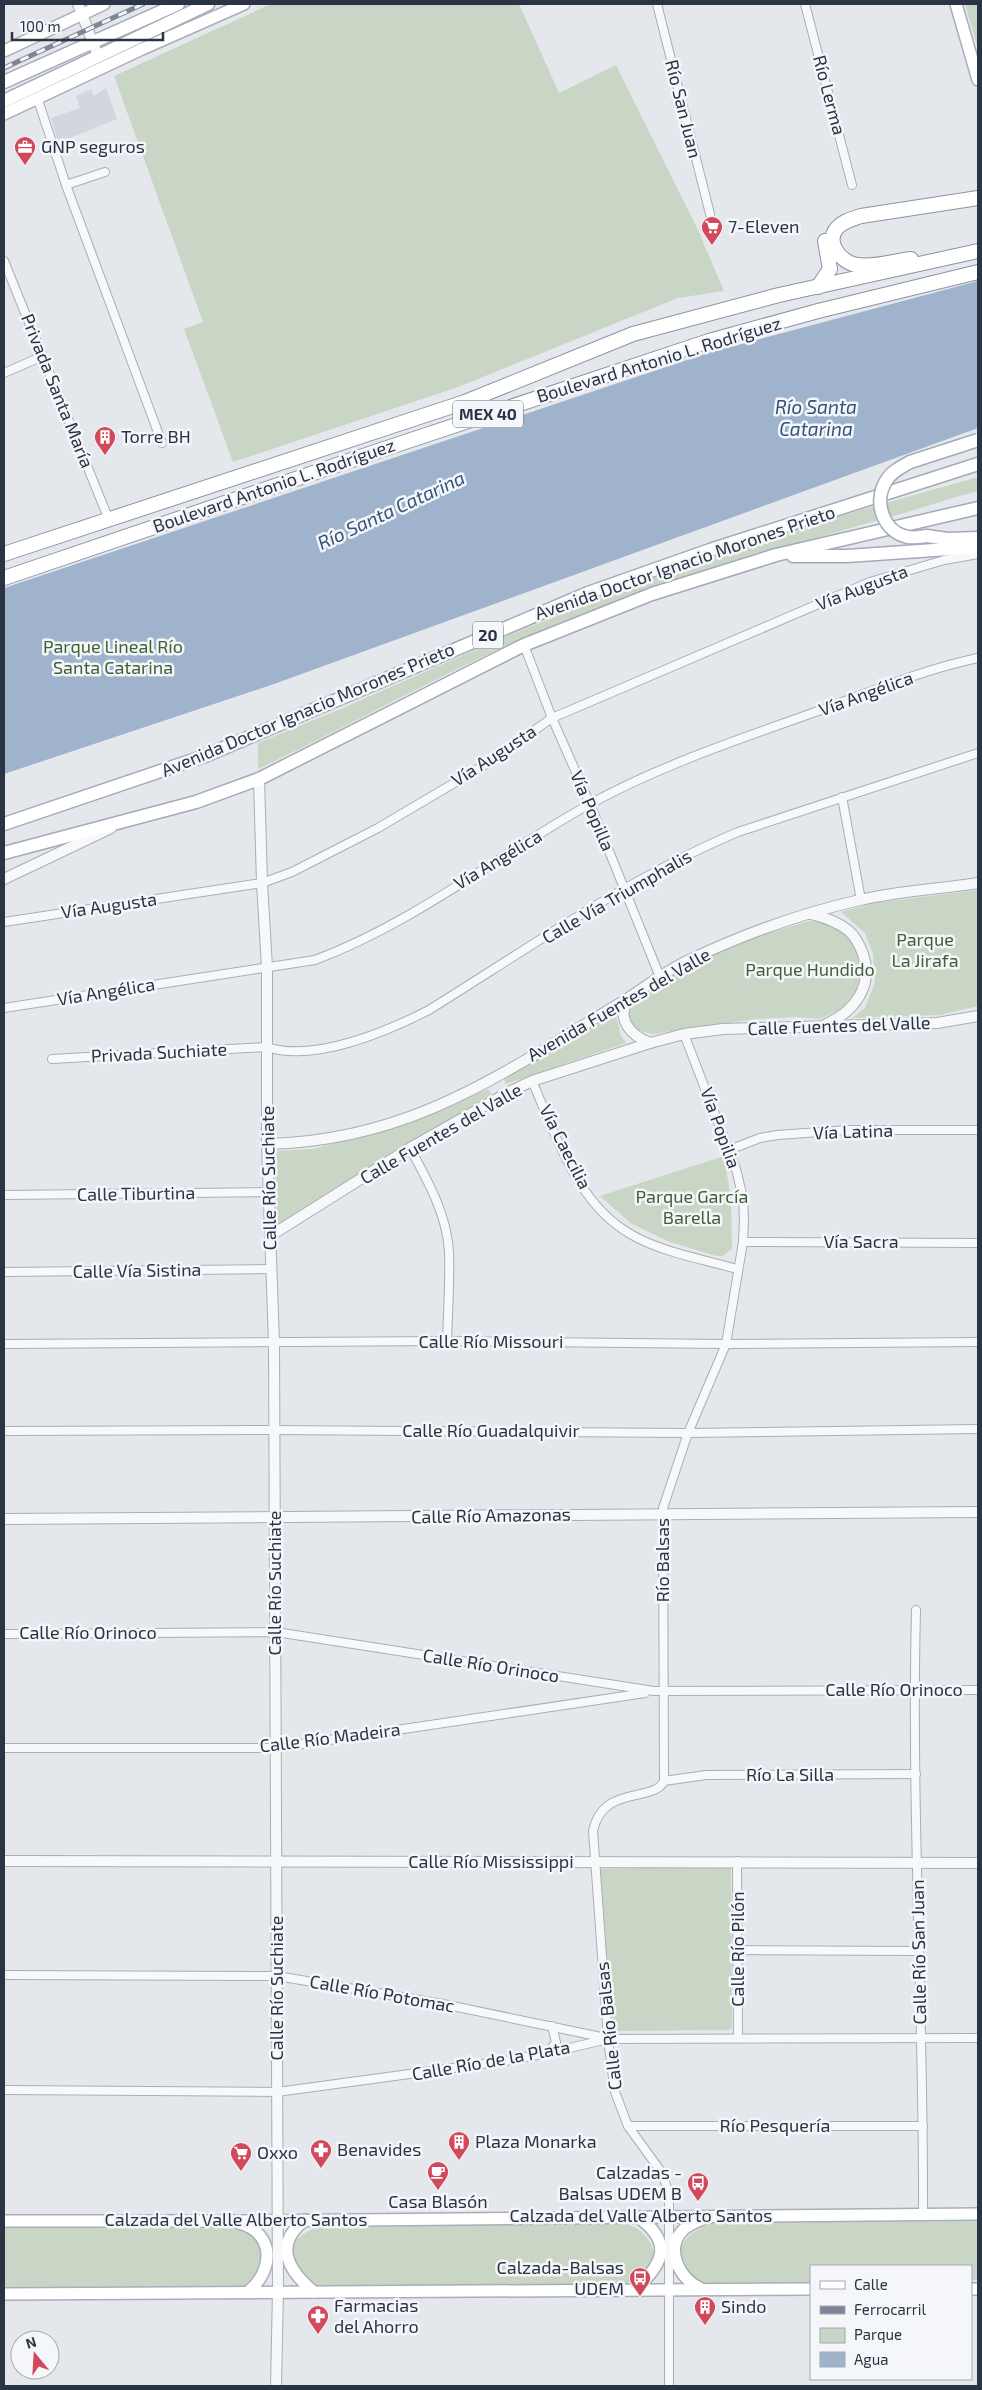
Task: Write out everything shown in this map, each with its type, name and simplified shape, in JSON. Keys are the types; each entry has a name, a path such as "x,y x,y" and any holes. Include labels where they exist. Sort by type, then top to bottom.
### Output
{"highway":[{"path":"818,287 829,273 826,236 830,226 838,217 857,210 978,193"},
{"path":"954,257 916,258 867,266 856,265 839,255 834,247 832,238 837,228 843,223 861,216 978,198"},
{"name":"Boulevard Antonio L. Rodríguez","path":"4,554 465,402 633,334 672,322 978,251"},
{"name":"Boulevard Antonio L. Rodríguez","path":"4,578 709,341 818,311 978,272"}],"main road":[{"path":"4,51 80,9 104,4"},
{"path":"4,82 178,4"},
{"path":"4,101 208,4"},
{"path":"4,114 38,100 142,49 244,4"},
{"path":"956,4 978,80"},
{"path":"978,440 910,462 896,471 886,481 880,494 880,506 888,524 895,531 907,537 978,529"},
{"name":"Avenida Doctor Ignacio Morones Prieto","path":"4,824 205,756 588,593 710,550 978,464"},
{"path":"929,520 978,499"},
{"name":"Avenida Doctor Ignacio Morones Prieto","path":"4,853 196,802 259,779 524,645 652,594 720,571 776,555 978,508"},
{"path":"927,536 947,540 978,538"},
{"path":"776,555 847,556 978,547"},
{"name":"Calzada del Valle Alberto Santos","path":"4,2221 232,2221 978,2214"},
{"path":"635,2289 658,2266 660,2254 655,2232 637,2216"},
{"path":"703,2290 690,2284 683,2276 675,2258 674,2247 684,2230 712,2216"},
{"path":"305,2220 294,2228 288,2238 288,2254 291,2267 299,2280 314,2292"},
{"path":"232,2221 244,2224 256,2231 264,2242 268,2255 267,2267 262,2278 248,2291"},
{"path":"4,2294 810,2289"}],"street":[{"name":"Río San Juan","path":"657,4 710,214"},
{"name":"Río Lerma","path":"805,4 852,185"},
{"path":"80,9 98,56"},
{"path":"38,100 66,185 162,443"},
{"path":"66,185 105,172"},
{"name":"Privada Santa María","path":"4,262 109,520"},
{"path":"4,373 43,356"},
{"name":"Vía Augusta","path":"4,922 262,883 292,872 378,828 482,766 552,718 870,582 935,562 978,554"},
{"name":"Vía Popilla","path":"524,645 552,718 590,804 623,890 660,977"},
{"name":"Vía Angélica","path":"4,1008 315,960 365,938 417,910 590,804 638,780 696,756 884,687 978,658"},
{"name":"Calle Vía Triumphalis","path":"267,1047 279,1051 324,1048 401,1024 429,1010 623,890 705,846 978,753"},
{"name":"Calle Río Suchiate","path":"259,779 267,967 267,1144 274,1343 278,2291 276,2386"},
{"path":"842,798 861,900"},
{"path":"4,879 124,822"},
{"name":"Avenida Fuentes del Valle","path":"267,1144 331,1139 377,1129 436,1107 499,1076 687,961 726,944 811,914 861,900 978,883"},
{"path":"811,914 829,919 851,933 860,947 866,969 866,982 861,995 838,1018 820,1026"},
{"path":"627,999 623,1014 628,1029 639,1039 650,1043"},
{"name":"Calle Fuentes del Valle","path":"270,1236 410,1148 509,1092 532,1081 650,1043 684,1034 724,1029 937,1024 978,1016"},
{"name":"Vía Popilia","path":"684,1034 729,1150 743,1198 743,1242 726,1344"},
{"name":"Privada Suchiate","path":"52,1059 267,1047"},
{"path":"499,1076 500,1088 509,1092"},
{"name":"Vía Caecilia","path":"532,1081 571,1168 601,1211 616,1225 649,1243 737,1269"},
{"name":"Vía Latina","path":"729,1150 760,1138 777,1135 848,1130 978,1130"},
{"path":"410,1148 436,1200 446,1232 449,1251 447,1341"},
{"name":"Calle Tiburtina","path":"4,1195 268,1192"},
{"name":"Vía Sacra","path":"743,1242 978,1242"},
{"name":"Calle Vía Sistina","path":"4,1272 271,1269"},
{"name":"Calle Río Missouri","path":"4,1344 447,1341 726,1344 978,1342"},
{"name":"Río Balsas","path":"663,1783 663,1508 688,1433 726,1344"},
{"name":"Calle Río Guadalquivir","path":"4,1431 274,1430 688,1433 978,1429"},
{"name":"Calle Río Amazonas","path":"4,1519 978,1512"},
{"name":"Calle Río San Juan","path":"916,1610 914,1690 923,2126 923,2214"},
{"name":"Calle Río Orinoco","path":"4,1634 276,1632 664,1692 978,1690"},
{"name":"Calle Río Madeira","path":"4,1748 276,1748 654,1691"},
{"name":"Río La Silla","path":"663,1783 706,1775 916,1774"},
{"name":"Calle Río Balsas","path":"663,1783 606,1806 598,1816 592,1832 608,2039 616,2092 628,2126 662,2173 669,2194 669,2386"},
{"name":"Calle Río Mississippi","path":"4,1861 737,1861 978,1863"},
{"name":"Calle Río Pilón","path":"737,1861 738,2038"},
{"path":"738,1950 918,1950"},
{"name":"Calle Río Potomac","path":"4,1975 277,1976 443,2004 608,2039"},
{"path":"548,2053 556,2042 552,2026"},
{"name":"Calle Río de la Plata","path":"4,2090 277,2092 446,2070 548,2053 608,2039 978,2038"},
{"name":"Río Pesquería","path":"628,2126 923,2126"}],"shaded area":[{"path":"106,88 117,119 58,143 51,118 80,108 76,96 91,89 94,96"}],"green space":[{"path":"271,4 519,4 559,93 616,65 698,230 724,291 678,298 458,387 233,462 184,329 203,322 114,76"},
{"path":"965,4 978,4 978,49"},
{"path":"978,477 978,491 708,570 630,596 549,627 465,665 258,769 258,743 495,641 654,577 847,514"},
{"name":"Parque La Jirafa","path":"978,890 978,1006 940,1015 852,1018 865,1008 875,982 873,954 865,933 841,912 874,903"},
{"name":"Parque Hundido","path":"810,921 829,923 854,942 862,970 856,992 841,1009 820,1019 795,1017 756,1019 652,1034 635,1030 626,1012 639,996 659,981 709,955"},
{"path":"615,1012 621,1036 626,1043 506,1084 504,1079"},
{"path":"488,1089 492,1095 277,1225 274,1151 313,1149 395,1128"},
{"name":"Parque García Barella","path":"724,1156 731,1199 732,1248 723,1256 716,1256 670,1242 632,1224 600,1196"},
{"path":"728,1866 731,1869 732,2028 729,2030 614,2031 612,2027 600,1869"},
{"path":"978,2221 978,2280 972,2280 972,2265 810,2265 810,2283 750,2285 703,2283 689,2276 680,2262 679,2255 686,2239 695,2231 710,2223"},
{"path":"615,2222 634,2227 647,2238 651,2245 654,2261 647,2275 638,2282 620,2284 315,2288 292,2256 292,2248 295,2241 315,2228"},
{"path":"242,2227 259,2238 266,2254 254,2284 237,2289 4,2290 4,2228"}],"water":[{"name":"Río Santa Catarina","path":"978,281 978,428 274,684 4,774 4,588 711,352"}],"railway":[{"path":"4,68 143,4"}],"place":[{"name":"GNP seguros","path":"25,166"},
{"name":"7-Eleven","path":"712,246"},
{"name":"Torre BH","path":"105,456"},
{"name":"Plaza Monarka","path":"459,2161"},
{"name":"Benavides","path":"321,2169"},
{"name":"Oxxo","path":"241,2172"},
{"name":"Casa Blasón","path":"438,2191"},
{"name":"Calzadas - Balsas UDEM B","path":"698,2202"},
{"name":"Calzada-Balsas UDEM","path":"640,2297"},
{"name":"Sindo","path":"705,2326"},
{"name":"Farmacias del Ahorro","path":"318,2335"}],"park label":[{"name":"Parque Lineal Río Santa Catarina","path":"113,658"}]}
